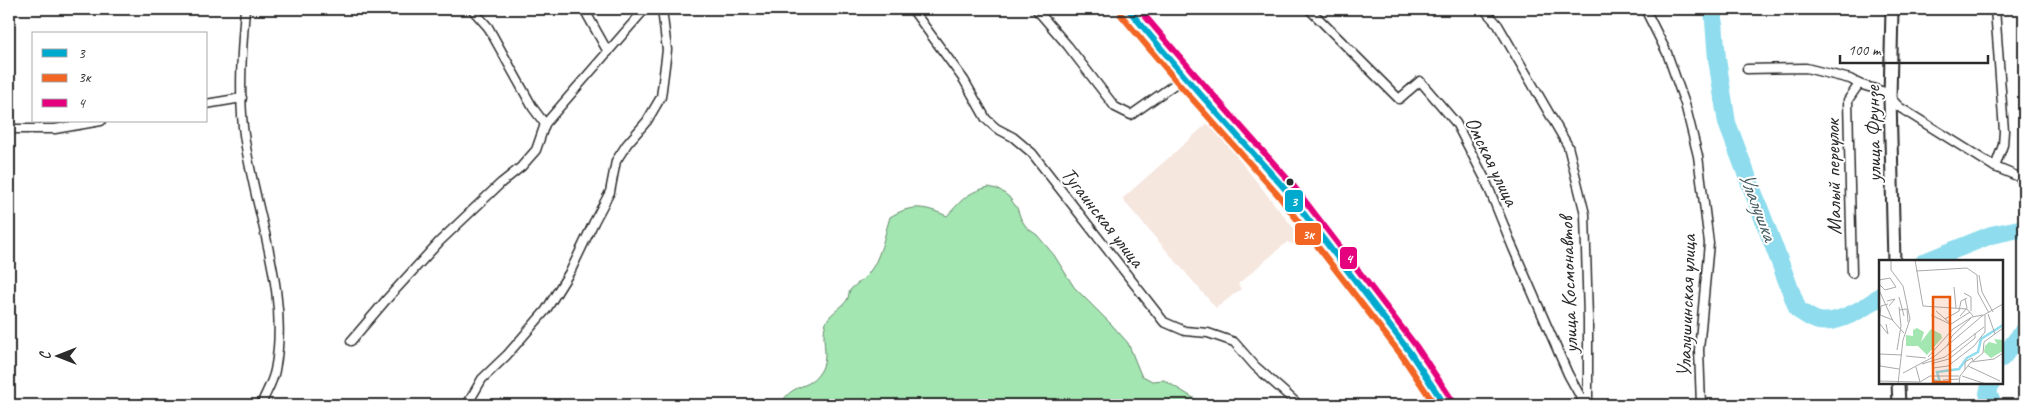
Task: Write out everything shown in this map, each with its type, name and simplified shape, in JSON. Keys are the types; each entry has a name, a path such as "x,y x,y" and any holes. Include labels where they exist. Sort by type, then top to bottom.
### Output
{"street":[{"path":"245,9 242,43 243,126 272,266 277,303 278,347 275,372 261,405"},
{"path":"472,9 488,27 533,108 545,124"},
{"path":"584,9 608,52"},
{"path":"351,340 440,241 501,182 521,167 536,150 545,124 645,9"},
{"path":"466,405 482,379 507,355 546,310 572,270 610,192 616,161 627,144 647,121 661,97 667,50 662,9"},
{"name":"Тугаинская улица","path":"912,9 964,80 986,118 996,128 1013,137 1032,154 1164,322 1185,331 1208,333 1234,342 1255,366 1299,405"},
{"path":"1036,9 1068,46 1115,107 1131,115 1185,77"},
{"path":"1128,9 1185,77 1285,189 1409,351 1445,405"},
{"name":"Омская улица","path":"1309,9 1399,99 1420,81 1456,123 1485,179 1568,374 1587,405"},
{"name":"улица Космонавтов","path":"1484,9 1503,33 1568,146 1585,214 1588,318 1587,405"},
{"name":"Улалушинская улица","path":"1645,9 1667,54 1682,95 1698,156 1709,242 1699,350 1701,405"},
{"name":"улица Фрунзе","path":"1892,9 1890,98 1894,260"},
{"path":"1995,9 2004,131 2003,145 1995,167"},
{"path":"1747,69 1806,68 1850,79 1884,92 1899,107 1995,167 2024,179"},
{"name":"Малый переулок","path":"1852,273 1848,100 1859,84"},
{"path":"208,104 242,98"},
{"path":"9,129 54,129 95,122"},
{"path":"1898,384 1899,405"}],"shaded area":[{"path":"1209,122 1303,240 1296,245 1287,242 1238,284 1241,289 1216,308 1122,199"}],"green space":[{"path":"989,187 1000,190 1009,197 1027,228 1037,235 1054,255 1074,287 1128,343 1141,375 1152,381 1164,380 1205,405 780,405 795,389 814,380 822,369 825,357 825,326 831,315 847,300 851,289 872,268 879,254 890,217 912,208 925,208 947,216 970,194"}],"waterway":[{"name":"Улалушка","path":"1713,9 1717,59 1727,123 1798,310 1811,318 1826,322 1843,318 1860,310 1879,297"},
{"name":"Улалушка","path":"1929,260 1991,235 2024,228"},
{"name":"Улалушка","path":"2003,357 2024,330"},
{"name":"Улалушка","path":"1991,384 1988,393 1993,405"}],"transit line":[{"name":"3","path":"1128,9 1185,77 1285,189 1409,351 1445,405"},
{"name":"4","path":"1139,9 1292,184 1416,346 1452,400"},
{"name":"3к","path":"1121,15 1178,83 1278,195 1402,356 1435,405"}]}
